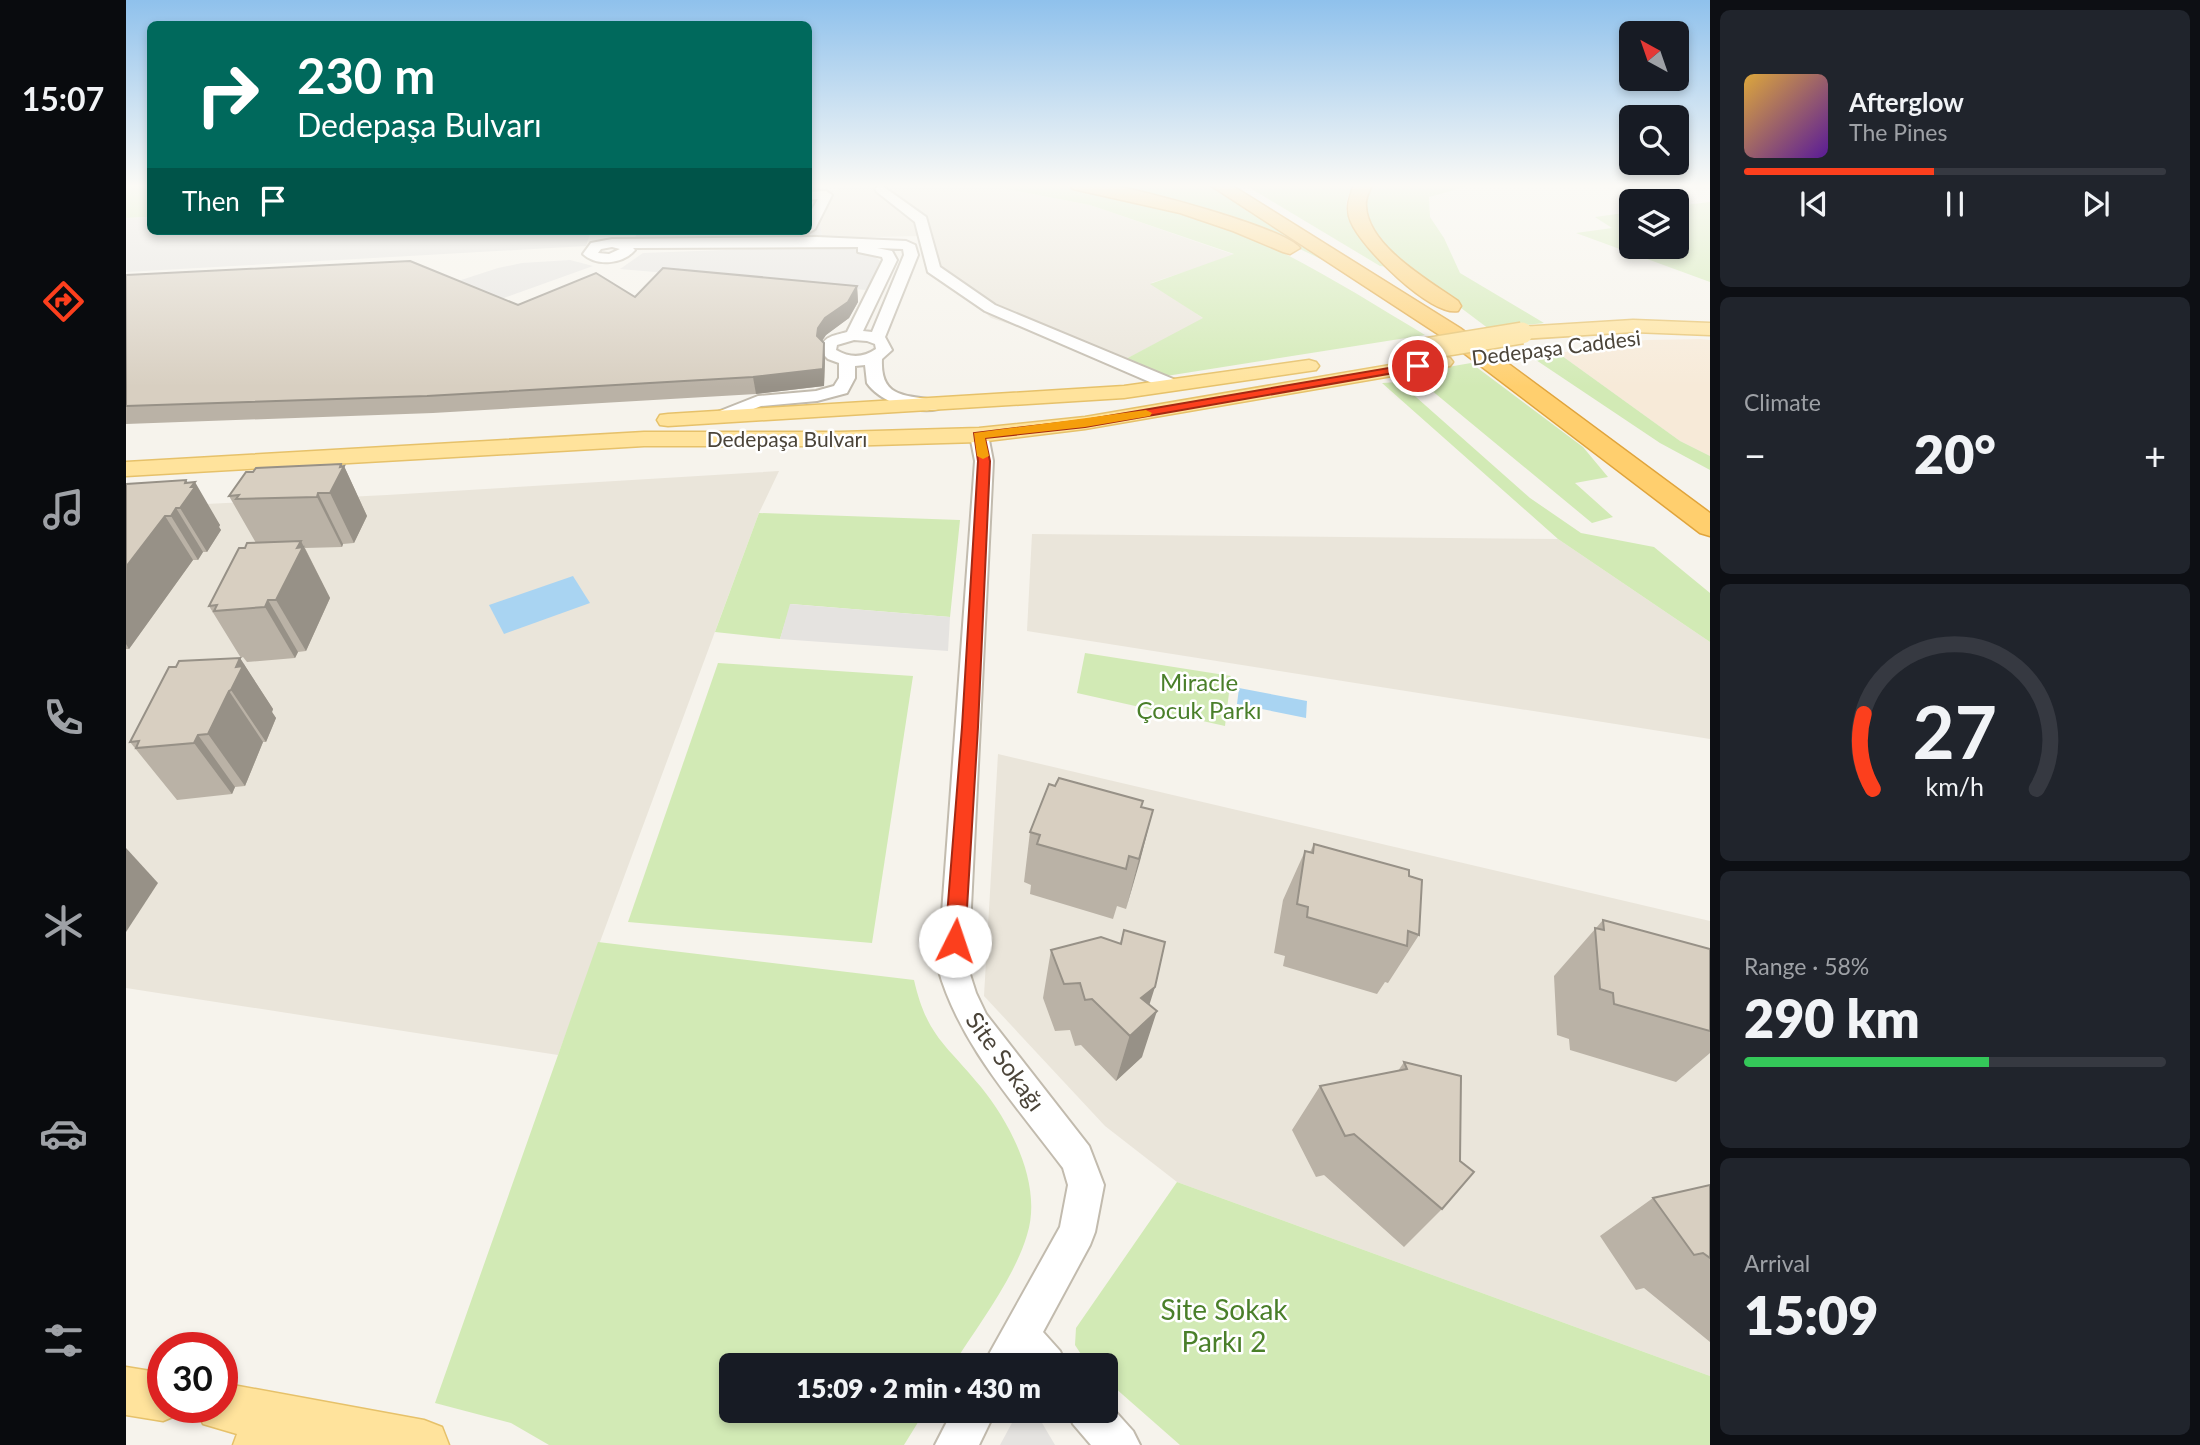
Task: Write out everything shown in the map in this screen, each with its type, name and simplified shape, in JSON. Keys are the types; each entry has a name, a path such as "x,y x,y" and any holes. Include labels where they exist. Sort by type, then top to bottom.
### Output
{"highway":[{"path":"1299,252 1562,396 1710,502"},
{"path":"1328,252 1520,374"},
{"path":"1348,252 1520,374"},
{"path":"1384,252 1520,374 1710,527"}],"main road":[{"name":"Dedepaşa Caddesi","path":"1424,349 1522,333 1633,326 1710,329"},
{"name":"Dedepaşa Caddesi","path":"1443,362 1539,345 1643,335 1710,337"},
{"name":"Dedepaşa Bulvarı","path":"126,451 1124,392 1424,349"},
{"name":"Dedepaşa Bulvarı","path":"126,469 644,439 979,435 1128,416 1443,362"},
{"path":"1124,392 1148,402 1147,407 1128,416"},
{"path":"802,412 792,417 787,425 792,432 811,439"},
{"path":"126,1391 147,1394"},
{"path":"238,1417 265,1431 424,1445"}],"street":[{"path":"853,334 890,260 887,252"},
{"path":"877,338 910,252"},
{"path":"929,252 933,269 990,308 1172,385"},
{"path":"853,334 877,338 882,342 884,350 874,358 847,360 832,355 828,347 836,339 853,334"},
{"path":"874,358 873,377 877,386 904,400 932,405"},
{"path":"721,417 758,401 817,396 841,388 847,378 847,360"},
{"name":"Site Sokağı","path":"979,435 984,461 953,968 961,996 975,1024 1077,1158 1087,1185 1077,1231 1011,1350"},
{"path":"956,1445 969,1423"},
{"path":"1099,1423 1119,1445"}],"shaded area":[{"path":"126,252 472,252 126,272"},
{"path":"868,252 885,264 866,290 620,269 643,253"},
{"path":"924,252 1228,252 1235,255 1151,283 1204,319 1122,361 991,318 959,289 926,268"},
{"path":"570,260 593,266 498,300 455,282 522,263"},
{"path":"1646,340 1710,340 1710,456 1680,441 1558,353"},
{"path":"779,471 759,513 558,1055 126,988 126,508"},
{"path":"1032,534 1558,539 1710,642 1710,739 1027,631"},
{"path":"790,604 950,617 948,651 780,639"},
{"path":"998,754 1710,921 1710,1376 1177,1182 1105,1126 984,996"},
{"path":"1012,1423 1042,1423 1055,1445 1000,1445"}],"green space":[{"path":"1229,252 1283,252 1425,335 1160,377 1122,361 1203,318 1150,284 1234,254"},
{"path":"1307,252 1318,252 1358,277"},
{"path":"1357,252 1373,252 1388,267 1380,266"},
{"path":"1390,252 1451,252 1460,273 1544,323 1489,329"},
{"path":"1689,252 1710,252 1710,282 1647,259 1689,259"},
{"path":"1558,353 1680,441 1710,456 1710,470 1660,443 1527,354"},
{"path":"1471,363 1583,447 1608,477 1575,483 1613,517 1592,523 1419,380 1425,371"},
{"path":"1399,382 1530,498 1581,533 1654,547 1710,593 1710,642 1558,539 1382,383"},
{"path":"759,513 960,520 950,617 791,604 780,639 715,632"},
{"name":"Miracle Çocuk Parkı","path":"1085,653 1231,676 1225,726 1077,693"},
{"path":"718,663 913,676 872,943 628,922"},
{"path":"598,942 914,980 932,1028 992,1102 1021,1156 1031,1196 1031,1216 1027,1235 1013,1268 961,1353 719,1353 719,1423 918,1423 904,1445 549,1445 511,1423 435,1403"},
{"name":"Site Sokak Parkı 2","path":"1177,1182 1710,1376 1710,1445 1180,1445 1118,1391 1118,1353 1080,1353 1075,1345 1076,1328"}],"water":[{"path":"573,576 590,603 504,634 489,605"},
{"path":"1239,688 1307,701 1306,718 1237,704"}],"building":[{"path":"410,261 518,305 596,273 635,297 663,268 857,286 848,302 825,318 818,328 817,336 824,343 823,369 753,377 427,396 126,406 126,275"},
{"path":"341,464 340,467 344,466 330,493 318,493 317,497 236,499 239,495 229,496 246,472 253,472 256,468"},
{"path":"186,480 185,483 195,482 191,487 195,487 180,508 176,508 171,516 165,516 126,567 126,484"},
{"path":"301,541 297,548 303,547 276,600 268,600 265,607 214,611 217,605 209,606 239,548 245,548 247,543"},
{"path":"240,658 236,667 243,666 208,734 198,735 194,743 136,748 139,741 130,742 169,667 176,667 179,661"},
{"path":"1059,778 1143,801 1141,807 1153,810 1139,859 1129,856 1126,869 1037,844 1040,835 1030,832 1049,784 1055,786"},
{"path":"1314,844 1409,870 1409,876 1422,880 1419,935 1408,931 1407,946 1307,917 1308,907 1297,904 1305,851 1313,853"},
{"path":"1603,920 1710,949 1710,1031 1614,1004 1613,993 1600,989 1595,928 1604,930"},
{"path":"1124,930 1165,942 1155,987 1141,998 1157,1011 1130,1036 1092,999 1085,1000 1080,983 1064,984 1051,950 1101,937 1121,944"},
{"path":"1404,1062 1461,1076 1460,1161 1474,1172 1442,1209 1354,1134 1345,1136 1320,1086 1407,1069"},
{"path":"1710,1185 1710,1258 1703,1253 1694,1255 1653,1198"}],"slow traffic":[{"path":"983,456 979,435 1146,413"}],"route":[{"path":"955,941 984,461 979,435 1085,423 1418,366"}]}
